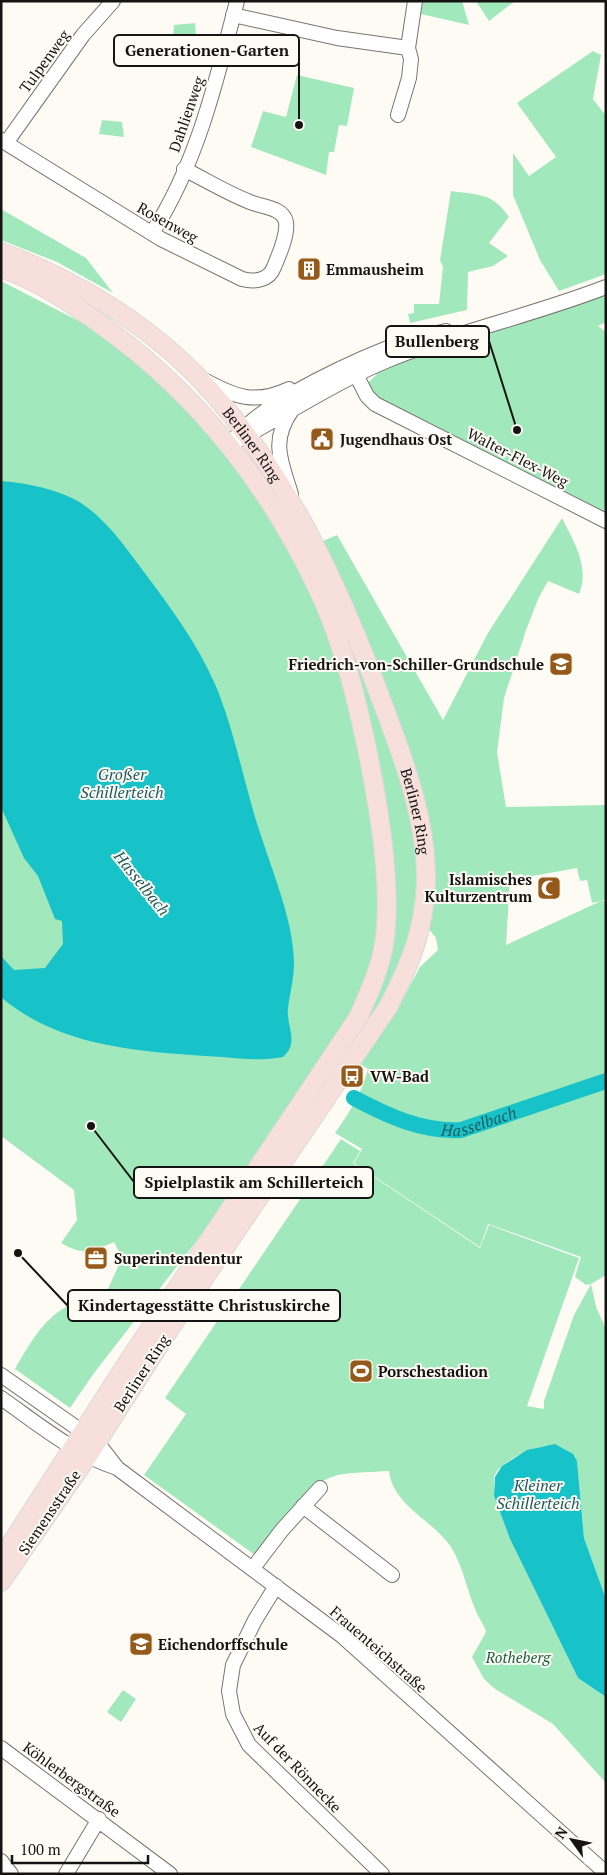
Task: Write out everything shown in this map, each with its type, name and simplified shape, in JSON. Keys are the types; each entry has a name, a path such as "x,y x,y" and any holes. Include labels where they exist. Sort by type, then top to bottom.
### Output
{"main road":[{"name":"Berliner Ring","path":"1,252 48,271 92,294 176,356 197,376 245,432 295,506 354,628 404,761 424,843 426,881 422,926 414,954 388,1007 180,1314 85,1444"},
{"name":"Berliner Ring","path":"1,268 36,283 72,304 136,350 193,403 254,478 287,530 318,588 337,640 357,705 375,788 384,862 386,905 384,948 375,979 358,1018 85,1444"},
{"name":"Siemensstraße","path":"1,1559 85,1444"},
{"name":"Siemensstraße","path":"1,1582 85,1444"}],"street":[{"name":"Tulpenweg","path":"4,142 83,35 113,1"},
{"path":"398,115 409,78 411,59 408,48 415,1"},
{"path":"235,8 337,38 408,48"},
{"name":"Dahlienweg","path":"152,233 184,169 211,96 235,8"},
{"name":"Rosenweg","path":"4,142 152,233 242,279 253,281 264,279 273,270 282,244 286,222 283,215 276,210 233,196 184,169"},
{"path":"229,446 245,432 296,406 353,370 410,340 454,329 476,329 537,312 606,286"},
{"path":"197,376 223,390 244,398 277,395 298,384 353,370"},
{"name":"Walter-Flex-Weg","path":"353,370 368,396 375,404 606,521"},
{"path":"245,432 255,417 325,377"},
{"path":"295,506 278,448 281,430 296,406"},
{"path":"1,1375 85,1444"},
{"path":"1,1398 85,1444"},
{"name":"Frauenteichstraße","path":"85,1444 342,1636 606,1873"},
{"path":"253,1568 320,1488"},
{"path":"303,1506 392,1575"},
{"name":"Auf der Rönnecke","path":"276,1586 255,1620 233,1665 229,1691 232,1714 249,1746 382,1874"},
{"name":"Köhlerbergstraße","path":"1,1748 99,1819 170,1874"},
{"path":"66,1874 99,1819"},
{"path":"1,1861 12,1874"}],"green space":[{"path":"423,1 462,1 469,25 421,14"},
{"path":"476,1 515,1 489,21"},
{"path":"195,23 196,36 173,37 174,25"},
{"path":"593,51 601,55 593,99 606,116 606,274 559,291 540,260 513,195 513,153 529,176 556,157 517,103"},
{"path":"297,75 354,88 347,126 339,125 334,152 329,152 326,175 251,147 263,111 286,117"},
{"path":"102,120 122,122 124,137 99,134"},
{"path":"451,191 484,196 497,203 503,209 509,217 489,243 508,256 493,266 468,272 467,310 410,323 408,314 414,313 414,304 439,304 443,267 440,260"},
{"path":"1,209 86,258 113,293 57,262 1,240"},
{"path":"1,281 104,334 150,367 237,463 277,525 303,577 334,650 353,719 367,784 377,860 377,946 352,1016 223,1207 94,1373 70,1408 15,1369 41,1328 51,1318 73,1303 107,1291 122,1258 114,1242 88,1251 76,1250 61,1243 77,1220 74,1190 1,1136"},
{"path":"606,293 606,322 598,326 606,332 606,521 378,399 368,383 386,365"},
{"path":"256,455 296,521 371,683 416,826 419,913 394,985 344,1057 373,1001 391,912 341,638 247,461"},
{"path":"562,518 582,564 582,584 579,594 548,581 539,597 504,698 497,752 506,807 606,805 606,900 601,901 606,901 606,1275 586,1285 575,1277 581,1257 488,1224 480,1247 354,1163 362,1149 335,1133 354,1102 368,1069 357,1062 406,993 420,967 438,950 436,938 428,928 431,888 380,675 323,541 337,535 443,720 488,633","holes":["577,868 580,881 587,880 592,903 601,901 506,945 510,877 522,874 522,878"]},
{"name":"Porschestadion","path":"341,1139 360,1151 353,1163 480,1248 489,1225 579,1258 527,1406 544,1409 544,1401 574,1315 591,1284 596,1307 606,1329 606,1599 584,1538 577,1461 569,1452 559,1447 548,1446 537,1448 515,1457 497,1471 494,1477 494,1496 510,1539 578,1678 606,1697 606,1783 553,1724 495,1689 484,1679 472,1657 486,1632 477,1614 455,1554 443,1537 398,1494 392,1483 389,1471 338,1475 314,1487 281,1520 255,1555 144,1475 186,1414 165,1398"},
{"path":"123,1690 136,1699 121,1722 107,1712"}],"water":[{"name":"Großer Schillerteich","path":"1,481 32,485 72,498 90,510 108,526 183,626 208,669 227,717 255,817 290,928 294,963 288,1015 292,1040 291,1046 283,1057 237,1058 164,1053 105,1045 77,1038 50,1028 25,1014 1,997 1,956 14,970 45,968 63,944 62,921 55,919 38,876 24,858 1,807"},
{"name":"Kleiner Schillerteich","path":"555,1444 573,1454 577,1461 584,1538 606,1599 606,1697 578,1678 510,1539 494,1496 495,1477 502,1466 527,1450"}],"waterway":[{"name":"Hasselbach","path":"354,1098 393,1117 419,1126 461,1130 606,1081"}],"place":[{"name":"Generationen-Garten","path":"299,125"},
{"name":"Emmausheim","path":"309,269"},
{"name":"Bullenberg","path":"517,430"},
{"name":"Jugendhaus Ost","path":"322,439"},
{"name":"Friedrich-von-Schiller-Grundschule","path":"561,664"},
{"name":"Islamisches Kulturzentrum","path":"549,888"},
{"name":"VW-Bad","path":"352,1076"},
{"name":"Spielplastik am Schillerteich","path":"91,1126"},
{"name":"Kindertagesstätte Christuskirche","path":"18,1253"},
{"name":"Superintendentur","path":"96,1258"},
{"name":"Porschestadion","path":"361,1371"},
{"name":"Eichendorffschule","path":"141,1644"}],"park label":[{"name":"Rotheberg","path":"518,1657"}]}
